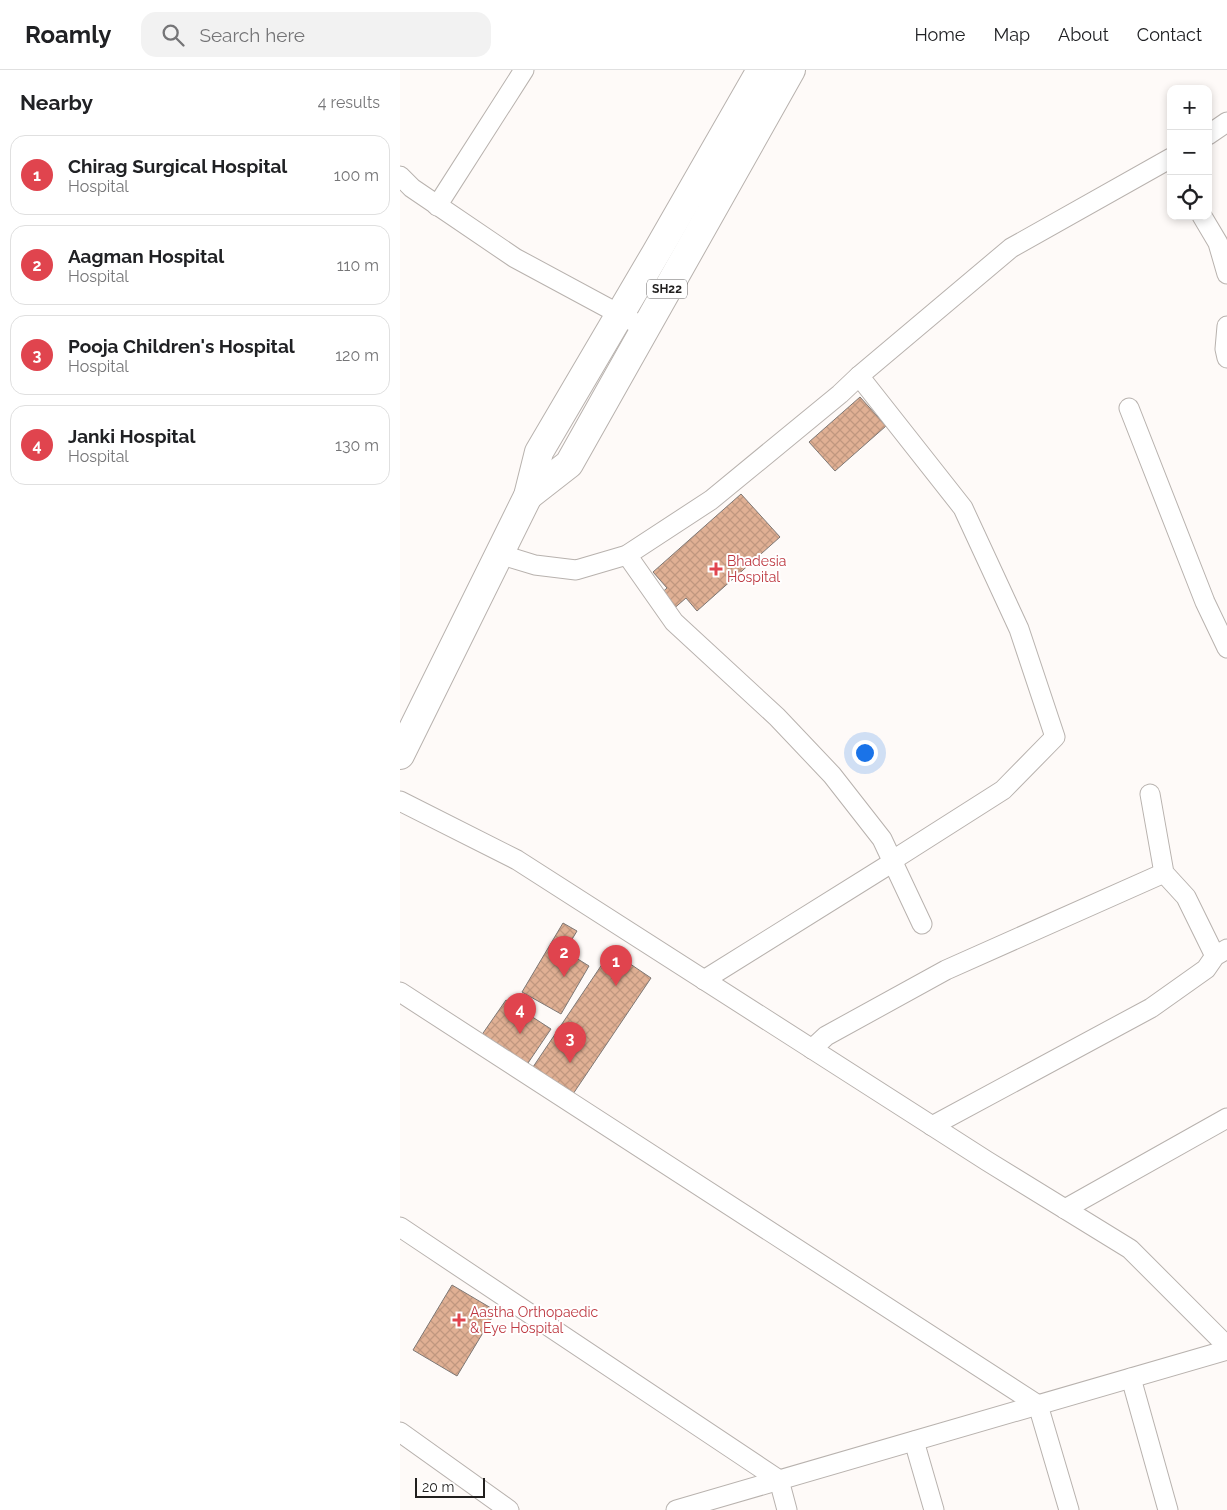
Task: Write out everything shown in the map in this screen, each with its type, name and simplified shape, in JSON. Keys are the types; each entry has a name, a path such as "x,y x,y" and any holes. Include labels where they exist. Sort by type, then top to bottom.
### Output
{"main road":[{"name":"SH22","path":"400,755 528,496 539,452 761,70"},
{"name":"SH22","path":"528,496 569,464 791,70"}],"street":[{"path":"437,206 524,70"},
{"path":"1212,131 1227,122"},
{"path":"499,554 535,565 576,570 628,555 711,500 840,394 1012,248 1167,163"},
{"path":"400,176 412,188 437,206 514,258 645,328"},
{"path":"1204,220 1218,243 1227,274"},
{"path":"1227,326 1225,349 1227,358"},
{"path":"704,980 893,862 893,860 1003,790 1055,738 1019,629 963,508 859,376"},
{"path":"1129,408 1205,602 1227,648"},
{"path":"628,555 674,622 777,717 832,775 882,839 922,924"},
{"path":"932,1126 1151,1008 1206,969 1221,953 1186,897 1164,873 1150,794"},
{"path":"400,801 517,860 932,1126 1130,1248 1227,1348 1131,1378 676,1510"},
{"path":"812,1049 826,1036 946,970 1164,873"},
{"path":"400,992 1038,1405 1069,1510"},
{"path":"1064,1209 1227,1118"},
{"path":"400,1227 778,1480 787,1510"},
{"path":"1131,1378 1168,1510"},
{"path":"400,1432 509,1510"},
{"path":"914,1441 934,1510"}],"building":[{"path":"860,397 886,426 835,471 809,442"},
{"path":"741,494 780,537 697,611 686,598 671,611 658,596 667,588 653,572"},
{"path":"563,923 577,931 565,951 589,966 561,1014 522,992"},
{"path":"611,951 651,978 573,1094 533,1067"},
{"path":"506,1000 551,1029 526,1066 481,1036"},
{"path":"452,1285 496,1311 457,1376 413,1350"}],"place":[{"name":"Bhadesia Hospital","path":"716,569"},
{"name":"Aagman Hospital","path":"564,977"},
{"name":"Chirag Surgical Hospital","path":"616,986"},
{"name":"Janki Hospital","path":"520,1034"},
{"name":"Pooja Children's Hospital","path":"570,1063"},
{"name":"Aastha Orthopaedic & Eye Hospital","path":"459,1320"}]}
